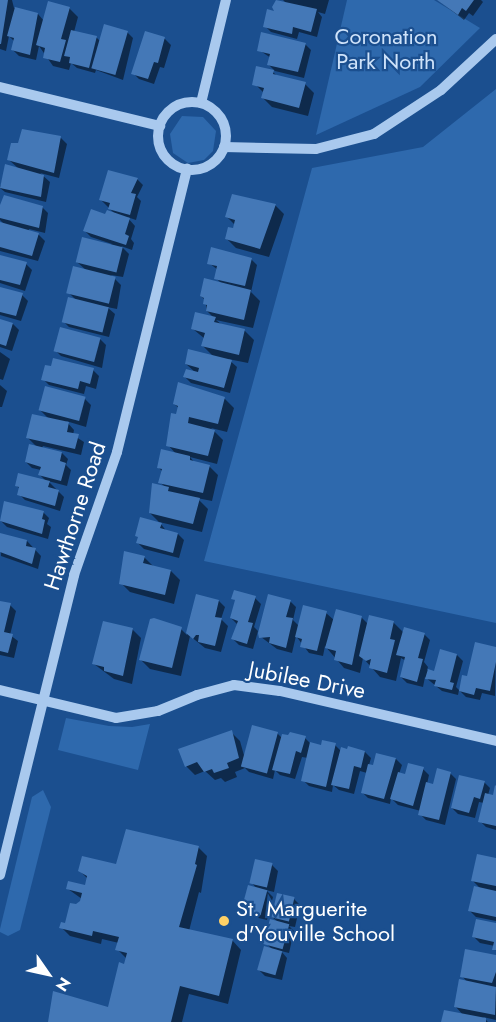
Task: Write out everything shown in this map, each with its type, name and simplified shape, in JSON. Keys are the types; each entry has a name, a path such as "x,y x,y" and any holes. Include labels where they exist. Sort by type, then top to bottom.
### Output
{"street":[{"path":"201,103 226,0"},
{"path":"224,147 316,148 374,134 441,90 496,39"},
{"path":"0,87 160,126"},
{"path":"201,103 219,115 226,136 224,147 209,165 187,169 174,164 164,154 159,141 160,126 171,109 180,104 201,103"},
{"name":"Hawthorne Road","path":"0,874 74,575 117,452 187,169"},
{"name":"Jubilee Drive","path":"0,690 116,718 158,711 197,695 234,685 280,691 496,741"}],"green space":[{"name":"Coronation Park North","path":"347,0 434,0 480,28 420,87 316,135"},
{"path":"496,89 496,623 204,561 312,168 423,147"},
{"path":"182,116 203,117 216,131 213,151 204,160 188,163 173,153 170,134"},
{"path":"66,718 109,726 132,727 150,724 138,770 58,750"},
{"path":"43,790 51,807 20,930 8,936 0,932 0,929 32,797"}],"building":[{"path":"0,0 8,0 1,44 0,44"},
{"path":"276,0 317,9 311,32 293,27 292,34 263,27 267,9 274,11 272,7"},
{"path":"437,0 474,0 466,11 462,8 458,15"},
{"path":"48,1 70,7 61,39 66,40 60,62 43,58 45,48 36,45"},
{"path":"15,7 38,13 30,55 11,50 14,38 7,36"},
{"path":"104,24 128,31 115,75 91,68"},
{"path":"71,30 97,36 89,68 69,63 70,57 64,56"},
{"path":"145,31 165,37 158,63 154,62 148,79 131,74"},
{"path":"261,32 306,43 298,72 267,65 270,54 257,51"},
{"path":"256,66 274,70 273,74 306,82 299,108 261,98 264,88 252,85"},
{"path":"22,129 61,136 54,173 7,160 11,143 18,143"},
{"path":"5,164 44,175 41,197 0,188"},
{"path":"108,170 138,178 131,193 136,194 130,215 108,209 110,203 99,200"},
{"path":"232,194 276,204 260,249 225,239 228,227 233,228 235,220 225,217"},
{"path":"4,195 43,206 39,228 0,218 0,205"},
{"path":"91,209 105,214 107,210 130,218 125,234 129,236 126,245 83,231"},
{"path":"0,222 39,233 32,256 0,247"},
{"path":"82,237 123,247 116,272 76,262"},
{"path":"211,247 252,258 245,286 214,279 217,266 207,264"},
{"path":"0,255 27,262 20,285 0,280"},
{"path":"73,266 116,277 109,304 66,293"},
{"path":"204,278 251,290 244,320 206,311 207,305 203,304 204,298 200,296"},
{"path":"0,287 23,293 16,316 0,312"},
{"path":"68,297 109,307 102,332 62,322"},
{"path":"195,312 216,317 214,322 245,329 239,355 201,346 205,333 191,329"},
{"path":"0,319 13,323 6,346 0,344"},
{"path":"60,327 101,338 94,362 54,351"},
{"path":"188,349 232,360 224,388 183,377 186,369 198,372 199,368 185,364"},
{"path":"53,358 94,368 90,384 80,381 78,389 41,380 45,365 51,366"},
{"path":"178,382 225,397 218,424 189,417 188,423 215,430 208,456 166,446 171,413 176,414 178,406 173,404"},
{"path":"45,386 86,397 79,421 39,410"},
{"path":"32,414 69,422 67,432 79,434 75,449 26,438"},
{"path":"29,444 62,452 60,461 66,463 61,481 38,475 41,467 25,462"},
{"path":"161,449 190,456 190,460 210,465 203,493 158,483 162,469 157,468"},
{"path":"18,473 50,481 48,487 59,490 55,506 17,495 19,487 15,486"},
{"path":"152,483 169,487 168,491 200,498 193,524 149,513"},
{"path":"4,501 44,511 42,534 0,521"},
{"path":"140,517 162,523 160,528 178,533 173,553 136,543 138,537 135,536"},
{"path":"0,533 27,540 26,546 36,548 32,564 0,552"},
{"path":"124,551 145,556 143,563 171,570 165,595 119,584"},
{"path":"234,590 256,596 248,622 253,623 247,644 231,639 238,621 230,618 235,600 231,599"},
{"path":"196,594 219,600 215,617 222,618 215,646 198,642 199,635 193,639 186,633"},
{"path":"268,594 291,600 286,617 293,618 286,648 269,643 270,637 259,638 258,633"},
{"path":"0,601 11,603 4,632 13,634 8,653 0,651"},
{"path":"303,605 327,611 317,651 300,647 302,639 295,637"},
{"path":"336,609 362,616 352,665 334,660 336,651 325,648"},
{"path":"369,615 394,621 390,639 395,640 387,673 369,668 371,659 366,661 359,656"},
{"path":"154,618 182,627 172,668 139,660 150,619"},
{"path":"103,621 133,628 123,676 104,671 104,667 92,664"},
{"path":"404,627 425,633 418,658 423,659 417,682 400,677 405,657 396,655"},
{"path":"475,642 496,647 496,662 490,691 476,688 474,695 459,691 462,675 467,676"},
{"path":"440,649 457,654 450,682 454,683 452,690 434,686 436,680 425,679 428,669 434,671"},
{"path":"252,725 278,732 267,774 241,767"},
{"path":"232,730 239,758 227,763 229,768 214,773 212,769 204,772 197,762 185,767 178,749"},
{"path":"290,732 306,736 301,753 296,751 290,774 272,770 282,734 288,735"},
{"path":"322,740 336,743 326,787 301,781 310,742 321,745"},
{"path":"348,746 365,751 361,768 354,766 349,789 331,785 341,747 347,749"},
{"path":"376,753 396,758 384,799 361,793 368,764 373,765"},
{"path":"408,763 424,767 413,806 390,799 398,772 405,774"},
{"path":"437,768 451,772 439,820 418,815 426,782 433,784"},
{"path":"459,775 485,781 480,799 474,797 469,813 451,808"},
{"path":"495,785 496,826 478,822 485,793 493,795"},
{"path":"126,829 199,846 195,864 197,865 179,927 233,939 219,996 180,986 171,1022 48,1022 53,991 108,1007 119,962 124,964 127,953 115,950 119,937 93,931 92,936 59,928 61,922 65,923 70,903 76,904 80,901 82,893 66,889 68,881 85,885 87,876 78,871 82,856 116,864"},
{"path":"477,854 496,858 496,886 471,881"},
{"path":"255,859 273,863 267,887 249,883"},
{"path":"248,885 267,890 261,915 241,910"},
{"path":"474,886 496,891 496,917 468,911"},
{"path":"277,893 295,897 289,921 271,917"},
{"path":"270,919 289,924 283,949 263,944"},
{"path":"476,919 496,923 496,950 492,950 494,942 472,937"},
{"path":"264,946 282,951 275,975 257,970"},
{"path":"465,949 496,955 496,972 492,983 460,977"},
{"path":"459,979 496,987 495,1015 454,1007"},
{"path":"444,1010 486,1018 486,1022 441,1022"}],"place":[{"name":"St. Marguerite d'Youville School","path":"224,921"}]}
